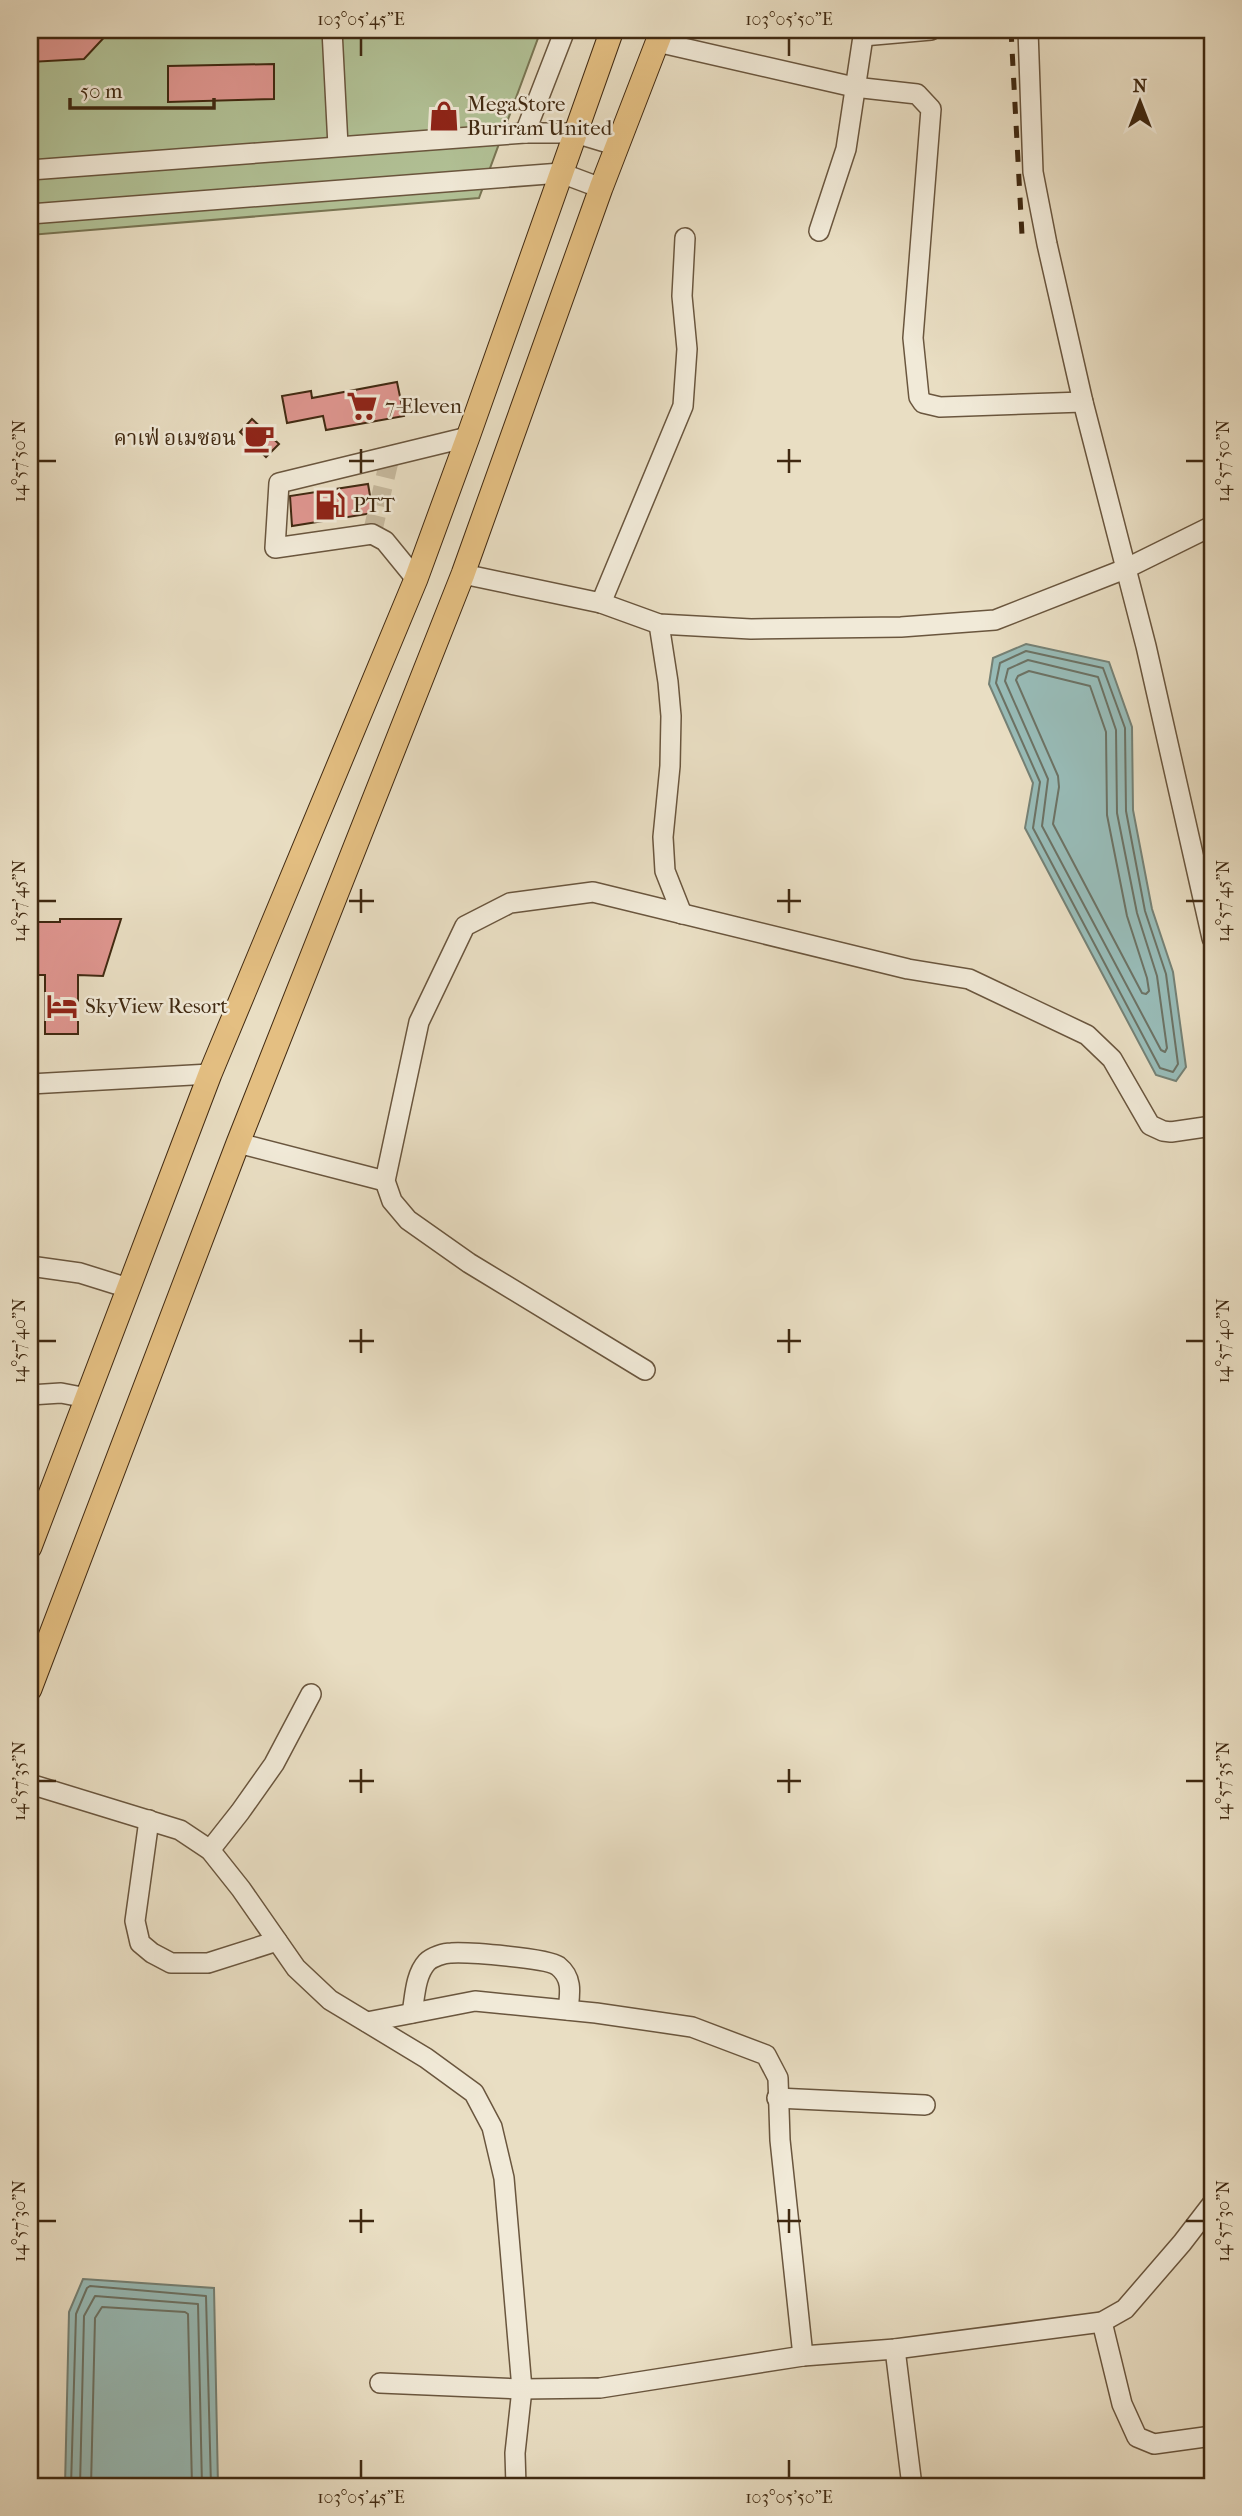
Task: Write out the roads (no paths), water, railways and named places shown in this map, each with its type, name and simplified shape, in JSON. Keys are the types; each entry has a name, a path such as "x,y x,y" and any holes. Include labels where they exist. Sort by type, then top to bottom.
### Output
{"main road":[{"path":"30,1548 209,1074 416,579 612,30"},
{"path":"30,1689 239,1143 463,574 601,188 659,36"}],"street":[{"path":"332,30 338,146"},
{"path":"525,133 565,30"},
{"path":"819,231 845,149 864,33 931,30"},
{"path":"1028,30 1033,172 1083,402 1146,646 1212,938"},
{"path":"659,36 855,87 917,94 930,109 913,338 917,389 923,403 940,407 1083,402"},
{"path":"30,170 525,133 575,133 618,146"},
{"path":"30,214 561,173 601,188"},
{"path":"601,603 683,406 687,349 682,296 685,238"},
{"path":"416,579 385,541 372,534 275,548 279,483 468,437"},
{"path":"463,574 601,603 659,624 751,629 901,627 995,620 1125,569 1212,526"},
{"path":"659,624 671,716 670,766 663,837 665,871 682,914"},
{"path":"645,1370 469,1263 408,1220 391,1202 385,1181 419,1021 465,926 510,903 593,892 908,969 969,979 1087,1035 1112,1059 1150,1125 1163,1131 1212,1126"},
{"path":"30,1084 209,1074"},
{"path":"239,1143 385,1181"},
{"path":"30,1266 80,1273 128,1288"},
{"path":"30,1395 61,1392 87,1398"},
{"path":"210,1850 274,1764 311,1694"},
{"path":"30,1784 180,1830 210,1850 296,1968 330,2000 426,2058 474,2093 492,2127 504,2179 522,2389 515,2454 516,2486"},
{"path":"149,1820 135,1921 140,1943 171,1963 208,1963 277,1941"},
{"path":"412,2013 419,1973 428,1960 449,1953 556,1964 571,1984 568,2010"},
{"path":"367,2022 475,2001 568,2010 692,2027 766,2055 778,2078 803,2356"},
{"path":"778,2098 925,2105"},
{"path":"380,2383 522,2389 600,2388 803,2356 895,2349 1102,2322 1125,2309 1182,2244 1212,2204"},
{"path":"1102,2322 1122,2404 1137,2437 1154,2444 1212,2436"},
{"path":"895,2349 912,2486"}],"water":[{"path":"1026,644 1109,662 1132,727 1133,810 1152,909 1173,972 1186,1067 1176,1081 1156,1075 1025,828 1033,783 989,684 993,658"},
{"path":"83,2279 214,2288 218,2486 65,2486 69,2312"}],"tunnel":[{"path":"372,534 390,457"}],"railway":[{"path":"1011,30 1022,235"}],"place":[{"name":"MegaStore Buriram United","path":"444,116"},
{"name":"7-Eleven","path":"362,406"},
{"name":"คาเฟ่ อเมซอน","path":"259,438"},
{"name":"PTT","path":"330,505"},
{"name":"SkyView Resort","path":"62,1006"}]}
